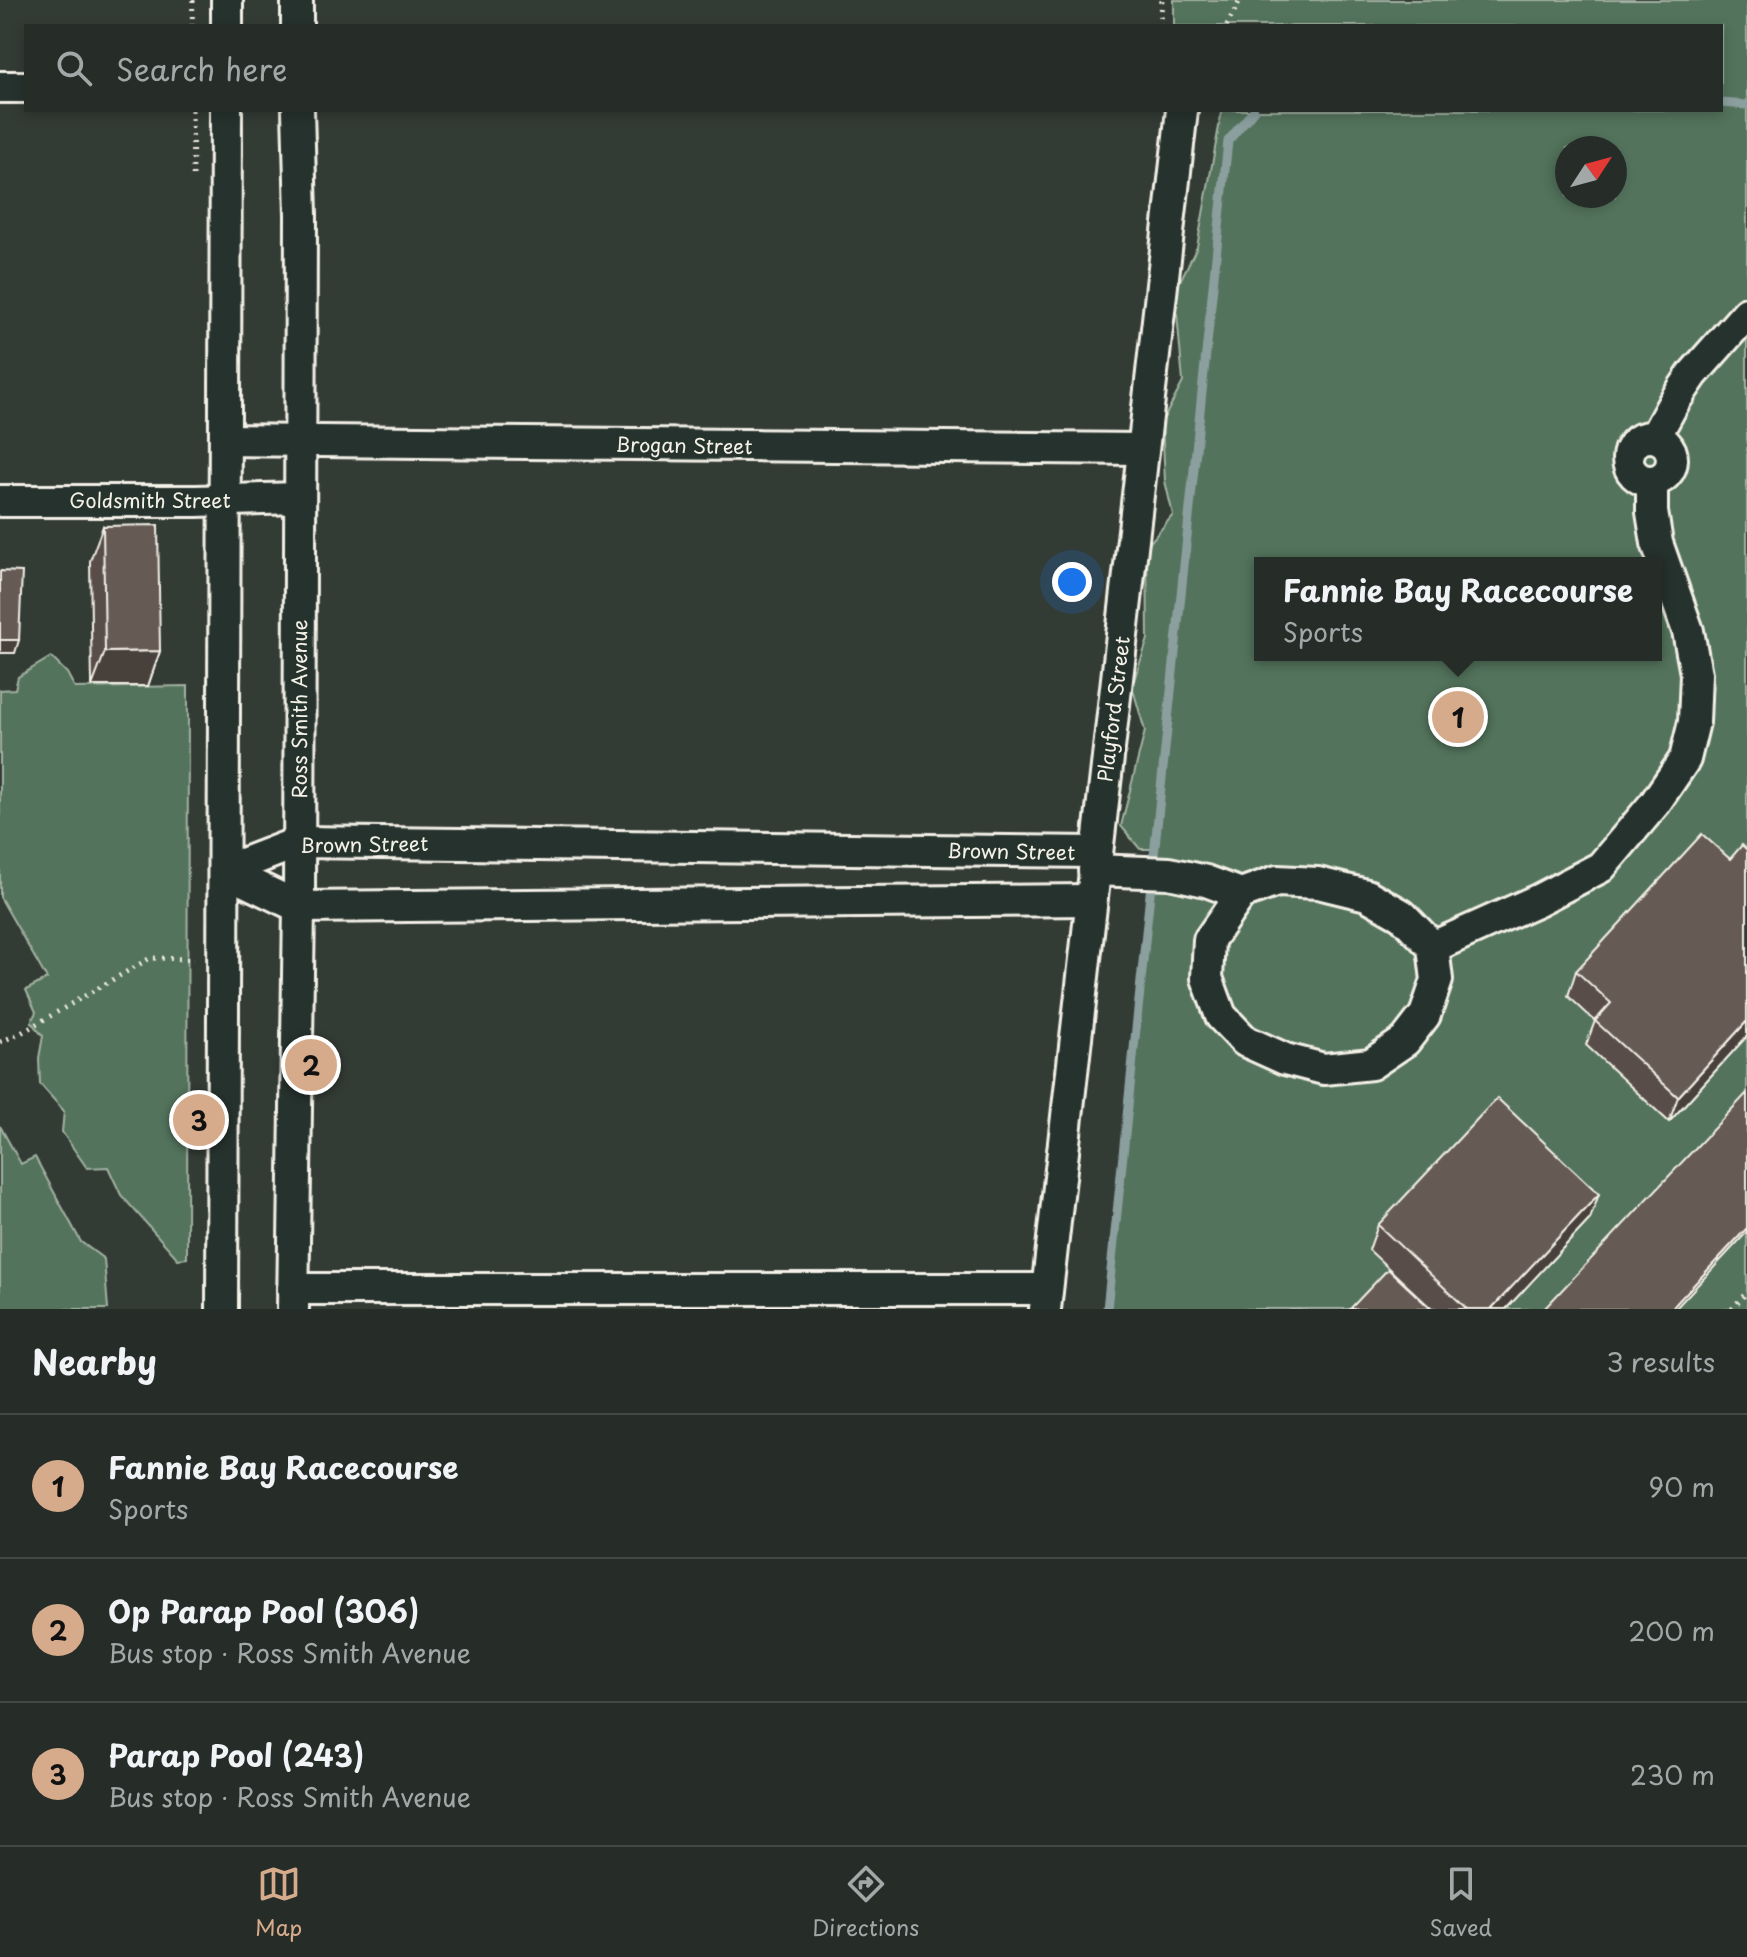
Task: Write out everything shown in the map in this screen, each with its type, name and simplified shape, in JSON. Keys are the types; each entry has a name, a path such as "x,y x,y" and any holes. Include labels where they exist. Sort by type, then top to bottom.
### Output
{"street":[{"path":"227,0 227,24"},
{"path":"297,0 297,24"},
{"path":"0,87 24,87"},
{"path":"222,1309 226,112"},
{"name":"Ross Smith Avenue","path":"293,1299 299,907 301,215 298,112"},
{"name":"Playford Street","path":"1046,1299 1182,112"},
{"path":"1662,557 1652,512 1652,481 1663,476 1672,461 1669,449 1655,437 1693,374 1747,313"},
{"name":"Brogan Street","path":"225,440 1143,449"},
{"name":"Goldsmith Street","path":"0,501 300,498"},
{"path":"1433,947 1538,900 1601,867 1655,803 1685,759 1694,722 1696,674 1688,631 1662,557"},
{"name":"Brown Street","path":"224,871 299,842 1095,861 1137,872 1169,873 1206,881 1241,894"},
{"path":"224,871 299,907 1091,900"},
{"path":"1277,881 1318,883 1367,895 1402,915 1433,947 1437,980 1425,1015 1405,1041 1371,1064 1324,1069 1285,1059 1245,1041 1221,1016 1207,978 1209,940 1241,894 1277,881"},
{"path":"293,1299 1046,1299"}],"path":[{"path":"192,24 193,0"},
{"path":"1160,24 1162,0"},
{"path":"1228,24 1240,0"},
{"path":"0,1042 21,1033 150,958 194,959"},
{"path":"1732,1309 1747,1292"}],"green space":[{"path":"1174,0 1747,0 1747,1309 1107,1309 1155,849 1140,849 1121,826 1145,731 1132,686 1148,639 1147,546 1173,515 1165,481 1162,422 1183,382 1175,291 1197,247 1222,112 1723,112 1723,24 1174,24"},
{"path":"51,657 67,673 75,688 188,686 187,1258 178,1259 121,1195 108,1167 87,1168 62,1132 64,1111 40,1084 39,1058 43,1036 31,1022 36,1012 26,990 47,979 0,897 0,690 15,689 18,677"},
{"path":"0,1126 21,1164 35,1157 81,1242 104,1259 108,1309 0,1309"}],"building":[{"path":"158,525 160,651 105,652 103,526"},
{"path":"0,571 22,572 19,640 0,640"},
{"path":"1702,834 1730,859 1742,845 1747,850 1747,1021 1678,1097 1595,1021 1611,1003 1576,971"},
{"path":"1747,1093 1747,1228 1671,1309 1544,1309"},
{"path":"1497,1098 1599,1194 1491,1309 1467,1309 1378,1225"},
{"path":"1388,1269 1431,1309 1350,1309"}],"waterway":[{"path":"1723,103 1747,105"},
{"path":"1107,1309 1228,141 1252,112"}],"place":[{"name":"Fannie Bay Racecourse","path":"1458,717"},
{"name":"Op Parap Pool (306)","path":"311,1065"},
{"name":"Parap Pool (243)","path":"199,1120"}]}
